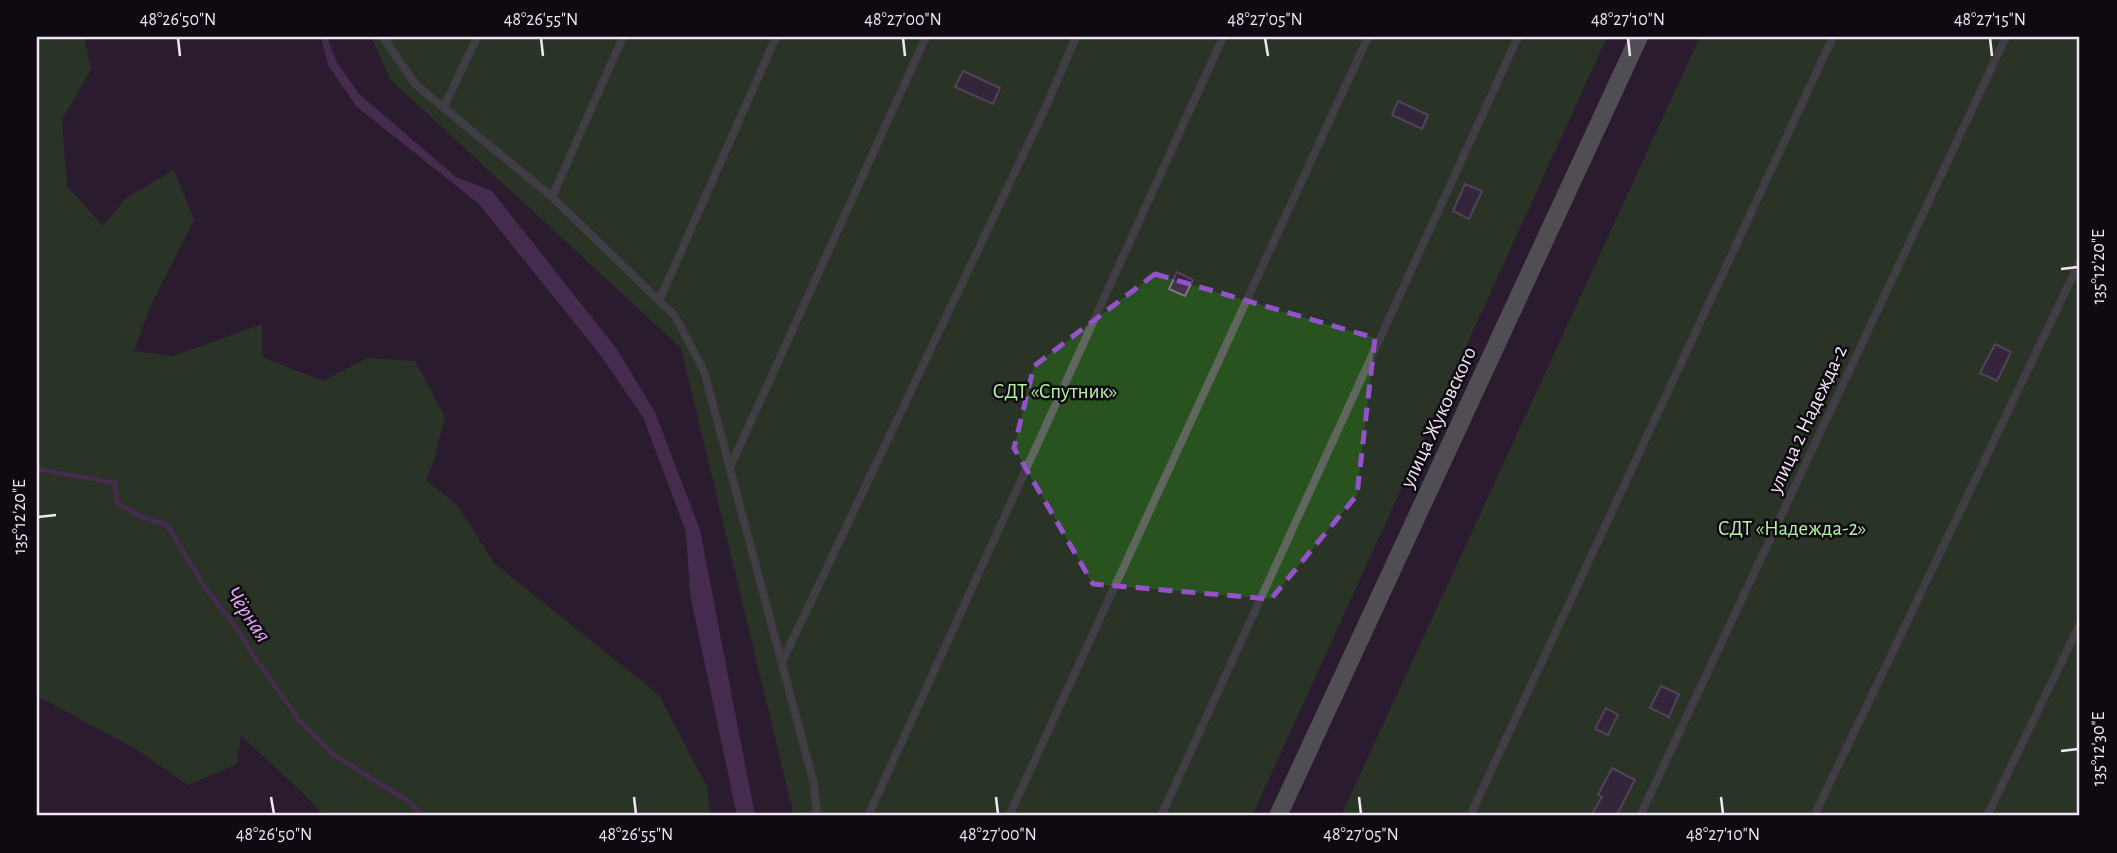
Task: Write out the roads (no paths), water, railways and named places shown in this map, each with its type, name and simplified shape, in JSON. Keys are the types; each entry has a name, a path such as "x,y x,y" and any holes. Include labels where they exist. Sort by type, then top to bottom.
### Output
{"main road":[{"name":"улица Жуковского","path":"1278,816 1639,37"}],"lane":[{"path":"383,37 416,85 552,197 675,316 704,371 814,784 817,816"},
{"path":"444,107 477,37"},
{"path":"552,197 623,37"},
{"path":"659,301 776,37"},
{"path":"730,467 926,37"},
{"path":"782,662 1044,113 1076,37"},
{"path":"868,816 1223,37"},
{"path":"1009,816 1368,37"},
{"path":"1161,816 1518,37"},
{"path":"1470,816 1833,37"},
{"name":"улица 2 Надежда-2","path":"1640,816 2006,37"},
{"path":"1814,816 2080,261"},
{"path":"1987,816 2080,624"}],"waterway":[{"name":"Чёрная","path":"37,469 115,483 117,503 142,517 167,525 206,589 238,630 300,721 334,755 408,801 423,816"}],"park label":[{"name":"СДТ «Спутник»","path":"1055,391"},
{"name":"СДТ «Надежда-2»","path":"1792,528"}]}
